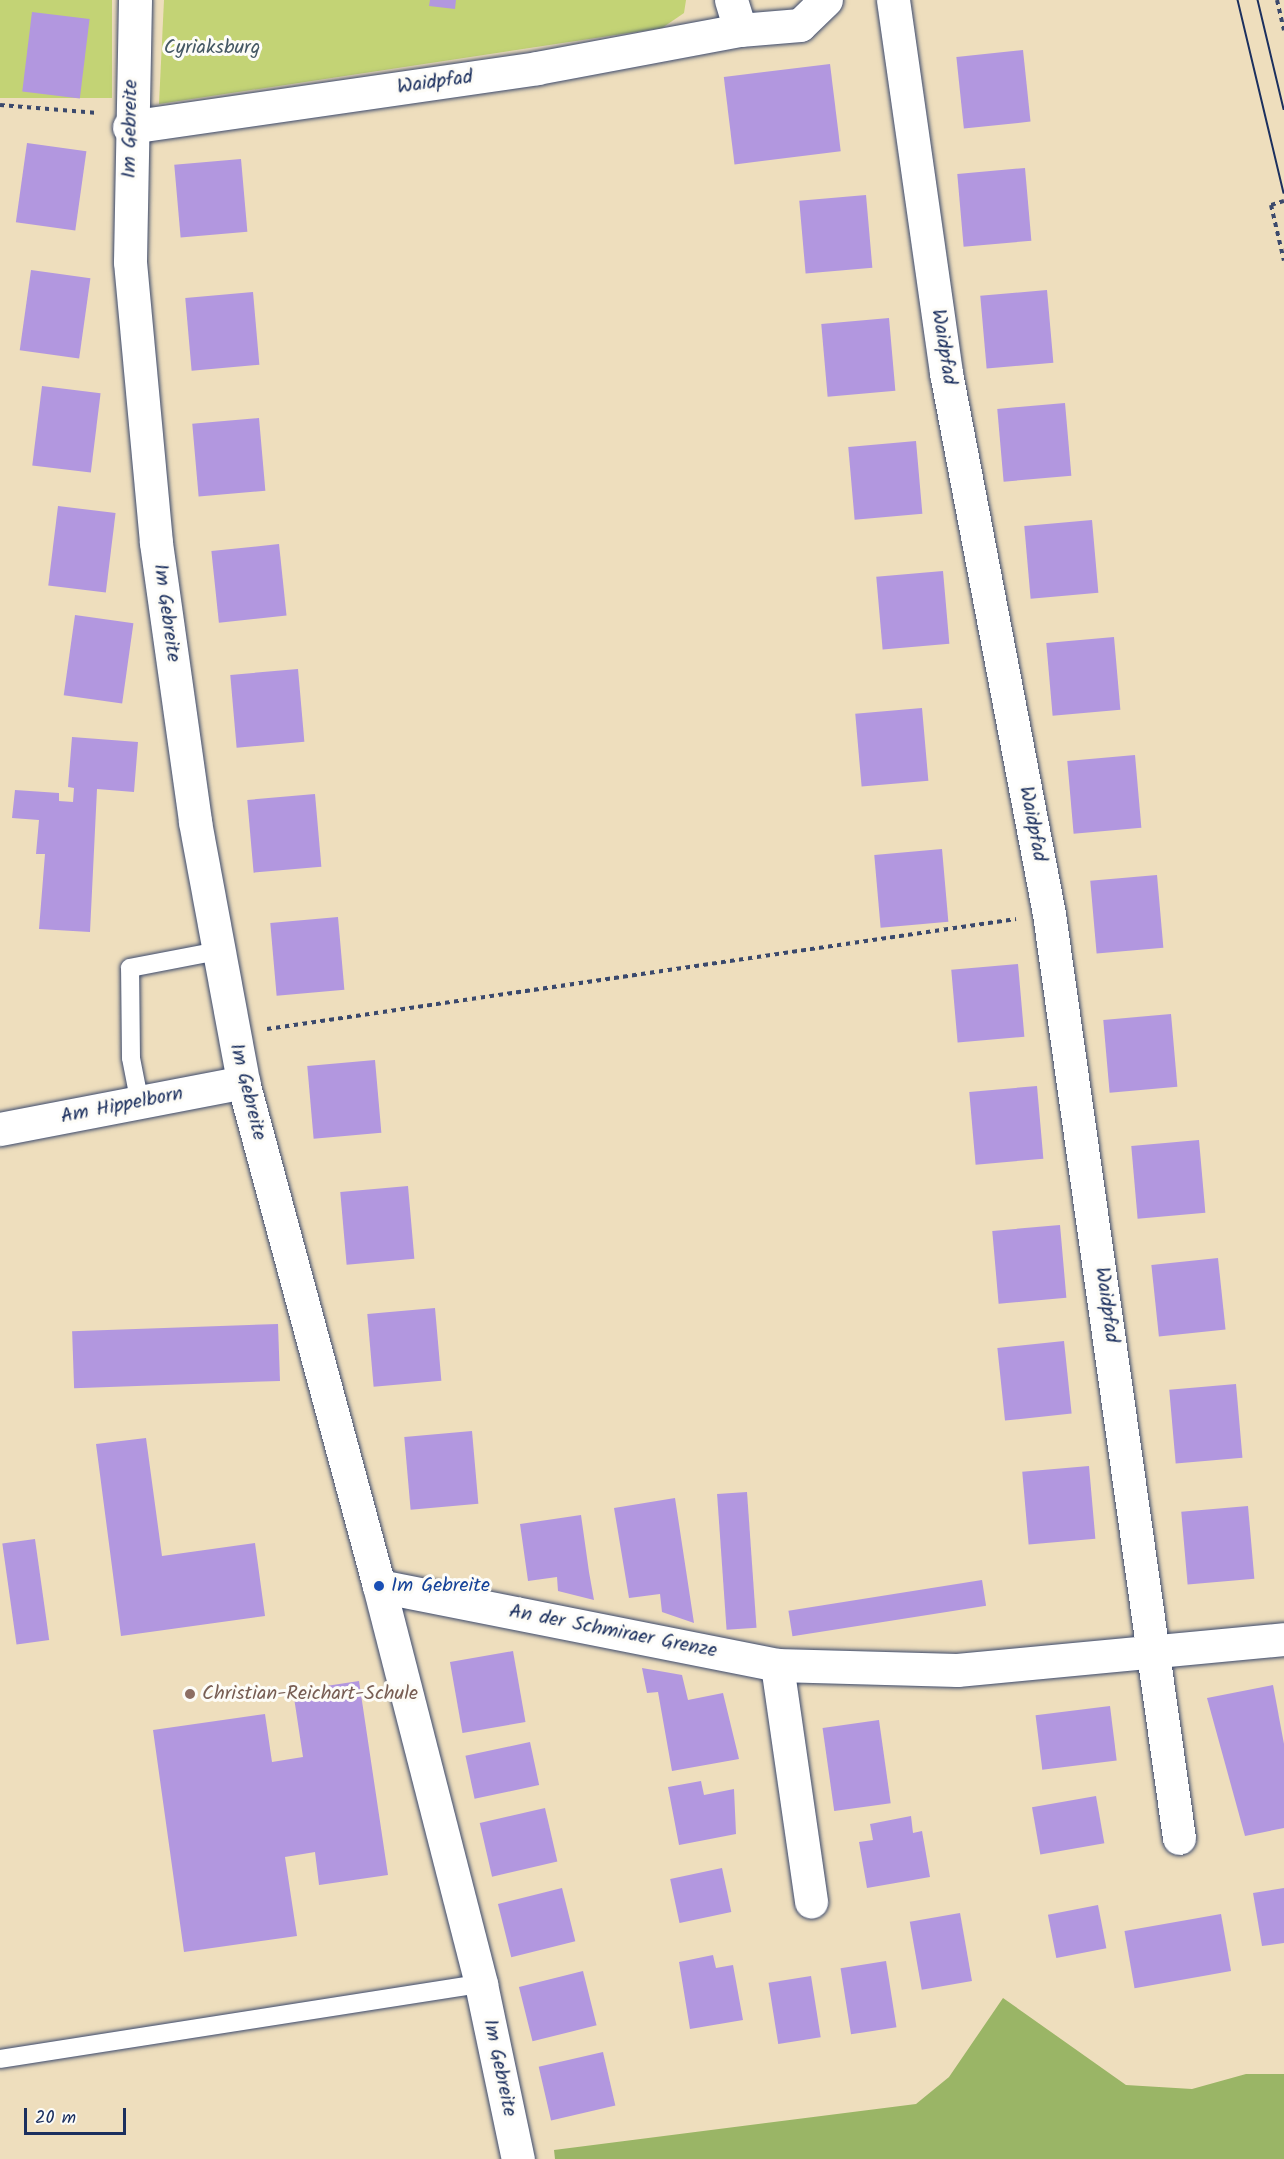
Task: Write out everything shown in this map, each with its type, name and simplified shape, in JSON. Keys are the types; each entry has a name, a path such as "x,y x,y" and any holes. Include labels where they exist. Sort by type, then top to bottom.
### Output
{"street":[{"name":"Im Gebreite","path":"135,0 129,121 130,262 156,543 218,951 243,1082 379,1586 481,1984 518,2159"},
{"name":"Waidpfad","path":"129,121 537,68 736,15 800,25 826,0"},
{"name":"Waidpfad","path":"893,0 946,373 1049,914 1156,1652"},
{"name":"Am Hippelborn","path":"0,1130 243,1082"},
{"name":"An der Schmiraer Grenze","path":"379,1586 777,1665 957,1670 1284,1639"},
{"path":"1156,1652 1179,1838"},
{"path":"777,1665 811,1902"}],"lane":[{"path":"140,1104 131,1058 130,968 218,951"},
{"path":"0,2059 481,1984"}],"path":[{"path":"1277,0 1284,30"},
{"path":"0,105 129,121"},
{"path":"1284,201 1271,205 1284,261"},
{"path":"233,1035 1049,914"}],"green space":[{"path":"0,0 112,0 112,98 0,98"},
{"name":"Cyriaksburg","path":"164,0 686,0 684,13 662,28 159,104"},
{"path":"1003,1998 1126,2085 1192,2089 1246,2074 1284,2074 1284,2159 555,2159 554,2150 916,2104 949,2077"}],"building":[{"path":"430,0 456,0 455,9 429,6"},
{"path":"32,12 90,19 80,98 22,91"},
{"path":"1023,50 1031,122 964,129 956,57"},
{"path":"830,64 841,151 735,164 724,77"},
{"path":"27,143 86,151 75,231 16,222"},
{"path":"241,159 247,232 181,238 174,165"},
{"path":"1025,168 1031,241 964,247 957,174"},
{"path":"866,195 872,268 806,274 799,201"},
{"path":"31,270 90,278 79,359 20,350"},
{"path":"1047,290 1053,363 987,369 980,296"},
{"path":"253,292 259,365 192,371 185,298"},
{"path":"889,318 895,391 828,397 821,324"},
{"path":"42,386 101,393 91,473 32,465"},
{"path":"1065,403 1071,476 1004,482 997,409"},
{"path":"259,418 265,491 199,497 192,424"},
{"path":"916,441 922,514 855,520 848,447"},
{"path":"58,506 116,513 106,592 48,585"},
{"path":"1092,520 1098,593 1031,599 1024,526"},
{"path":"279,544 287,616 219,623 211,551"},
{"path":"943,571 949,644 883,650 876,577"},
{"path":"75,615 133,623 122,703 64,695"},
{"path":"1114,637 1120,710 1053,716 1046,643"},
{"path":"298,669 304,742 237,748 230,675"},
{"path":"922,708 928,781 862,787 855,714"},
{"path":"72,737 138,742 134,792 97,789 90,932 39,929 45,854 36,854 39,820 12,818 15,790 59,793 59,801 73,802 74,788 68,787"},
{"path":"1135,755 1141,828 1074,834 1067,761"},
{"path":"315,794 321,867 254,873 247,800"},
{"path":"942,849 948,922 881,928 874,855"},
{"path":"1157,875 1163,948 1097,954 1090,881"},
{"path":"338,917 344,990 277,996 270,923"},
{"path":"1018,964 1024,1037 958,1043 951,970"},
{"path":"1171,1014 1177,1087 1110,1093 1103,1020"},
{"path":"375,1060 381,1133 314,1139 307,1066"},
{"path":"1037,1086 1043,1159 976,1165 969,1092"},
{"path":"1199,1140 1205,1213 1138,1219 1131,1146"},
{"path":"408,1186 414,1259 347,1265 340,1192"},
{"path":"1060,1225 1066,1298 999,1304 992,1231"},
{"path":"1218,1258 1226,1330 1159,1337 1151,1265"},
{"path":"435,1308 441,1381 374,1387 367,1314"},
{"path":"278,1324 280,1381 74,1388 72,1331"},
{"path":"1064,1341 1072,1414 1005,1421 997,1348"},
{"path":"1236,1384 1242,1458 1176,1464 1169,1390"},
{"path":"472,1431 478,1504 411,1510 404,1437"},
{"path":"146,1438 162,1556 255,1543 265,1616 121,1636 96,1444"},
{"path":"1089,1466 1095,1539 1029,1545 1022,1472"},
{"path":"747,1492 756,1628 727,1630 717,1494"},
{"path":"675,1498 694,1623 662,1612 660,1594 629,1598 614,1508"},
{"path":"1248,1506 1254,1579 1188,1585 1181,1512"},
{"path":"581,1515 594,1600 558,1591 557,1577 528,1581 520,1524"},
{"path":"35,1539 49,1640 17,1645 2,1544"},
{"path":"982,1580 986,1606 792,1636 788,1611"},
{"path":"513,1651 526,1722 462,1733 450,1662"},
{"path":"642,1668 682,1675 688,1700 723,1693 739,1759 672,1771 658,1692 647,1693"},
{"path":"359,1681 388,1875 319,1885 315,1852 285,1857 297,1936 184,1952 153,1730 265,1714 272,1762 303,1757 293,1691"},
{"path":"1273,1685 1284,1744 1284,1828 1245,1836 1207,1698"},
{"path":"1110,1706 1117,1761 1042,1770 1036,1715"},
{"path":"879,1720 891,1803 834,1811 823,1728"},
{"path":"530,1742 539,1785 475,1799 465,1756"},
{"path":"701,1781 704,1795 734,1789 736,1834 679,1845 668,1787"},
{"path":"1096,1796 1104,1843 1040,1855 1032,1807"},
{"path":"545,1808 557,1862 492,1877 480,1823"},
{"path":"911,1816 913,1833 922,1831 930,1877 867,1888 859,1842 873,1840 870,1824"},
{"path":"722,1868 731,1912 680,1923 670,1879"},
{"path":"562,1888 575,1941 511,1957 498,1904"},
{"path":"1284,1888 1284,1943 1262,1946 1253,1893"},
{"path":"1098,1905 1106,1948 1056,1958 1048,1915"},
{"path":"960,1913 972,1981 922,1990 910,1922"},
{"path":"1221,1914 1231,1971 1135,1988 1124,1931"},
{"path":"713,1955 716,1968 733,1965 743,2020 690,2029 679,1962"},
{"path":"886,1961 896,2027 851,2034 841,1968"},
{"path":"583,1971 597,2025 533,2041 519,1987"},
{"path":"811,1976 821,2037 778,2044 769,1983"},
{"path":"603,2052 615,2106 551,2120 539,2067"}],"tram line":[{"path":"1238,0 1284,193"},
{"path":"1258,0 1284,109"}],"place":[{"name":"Im Gebreite","path":"379,1586"},
{"name":"Christian-Reichart-Schule","path":"190,1694"}]}
